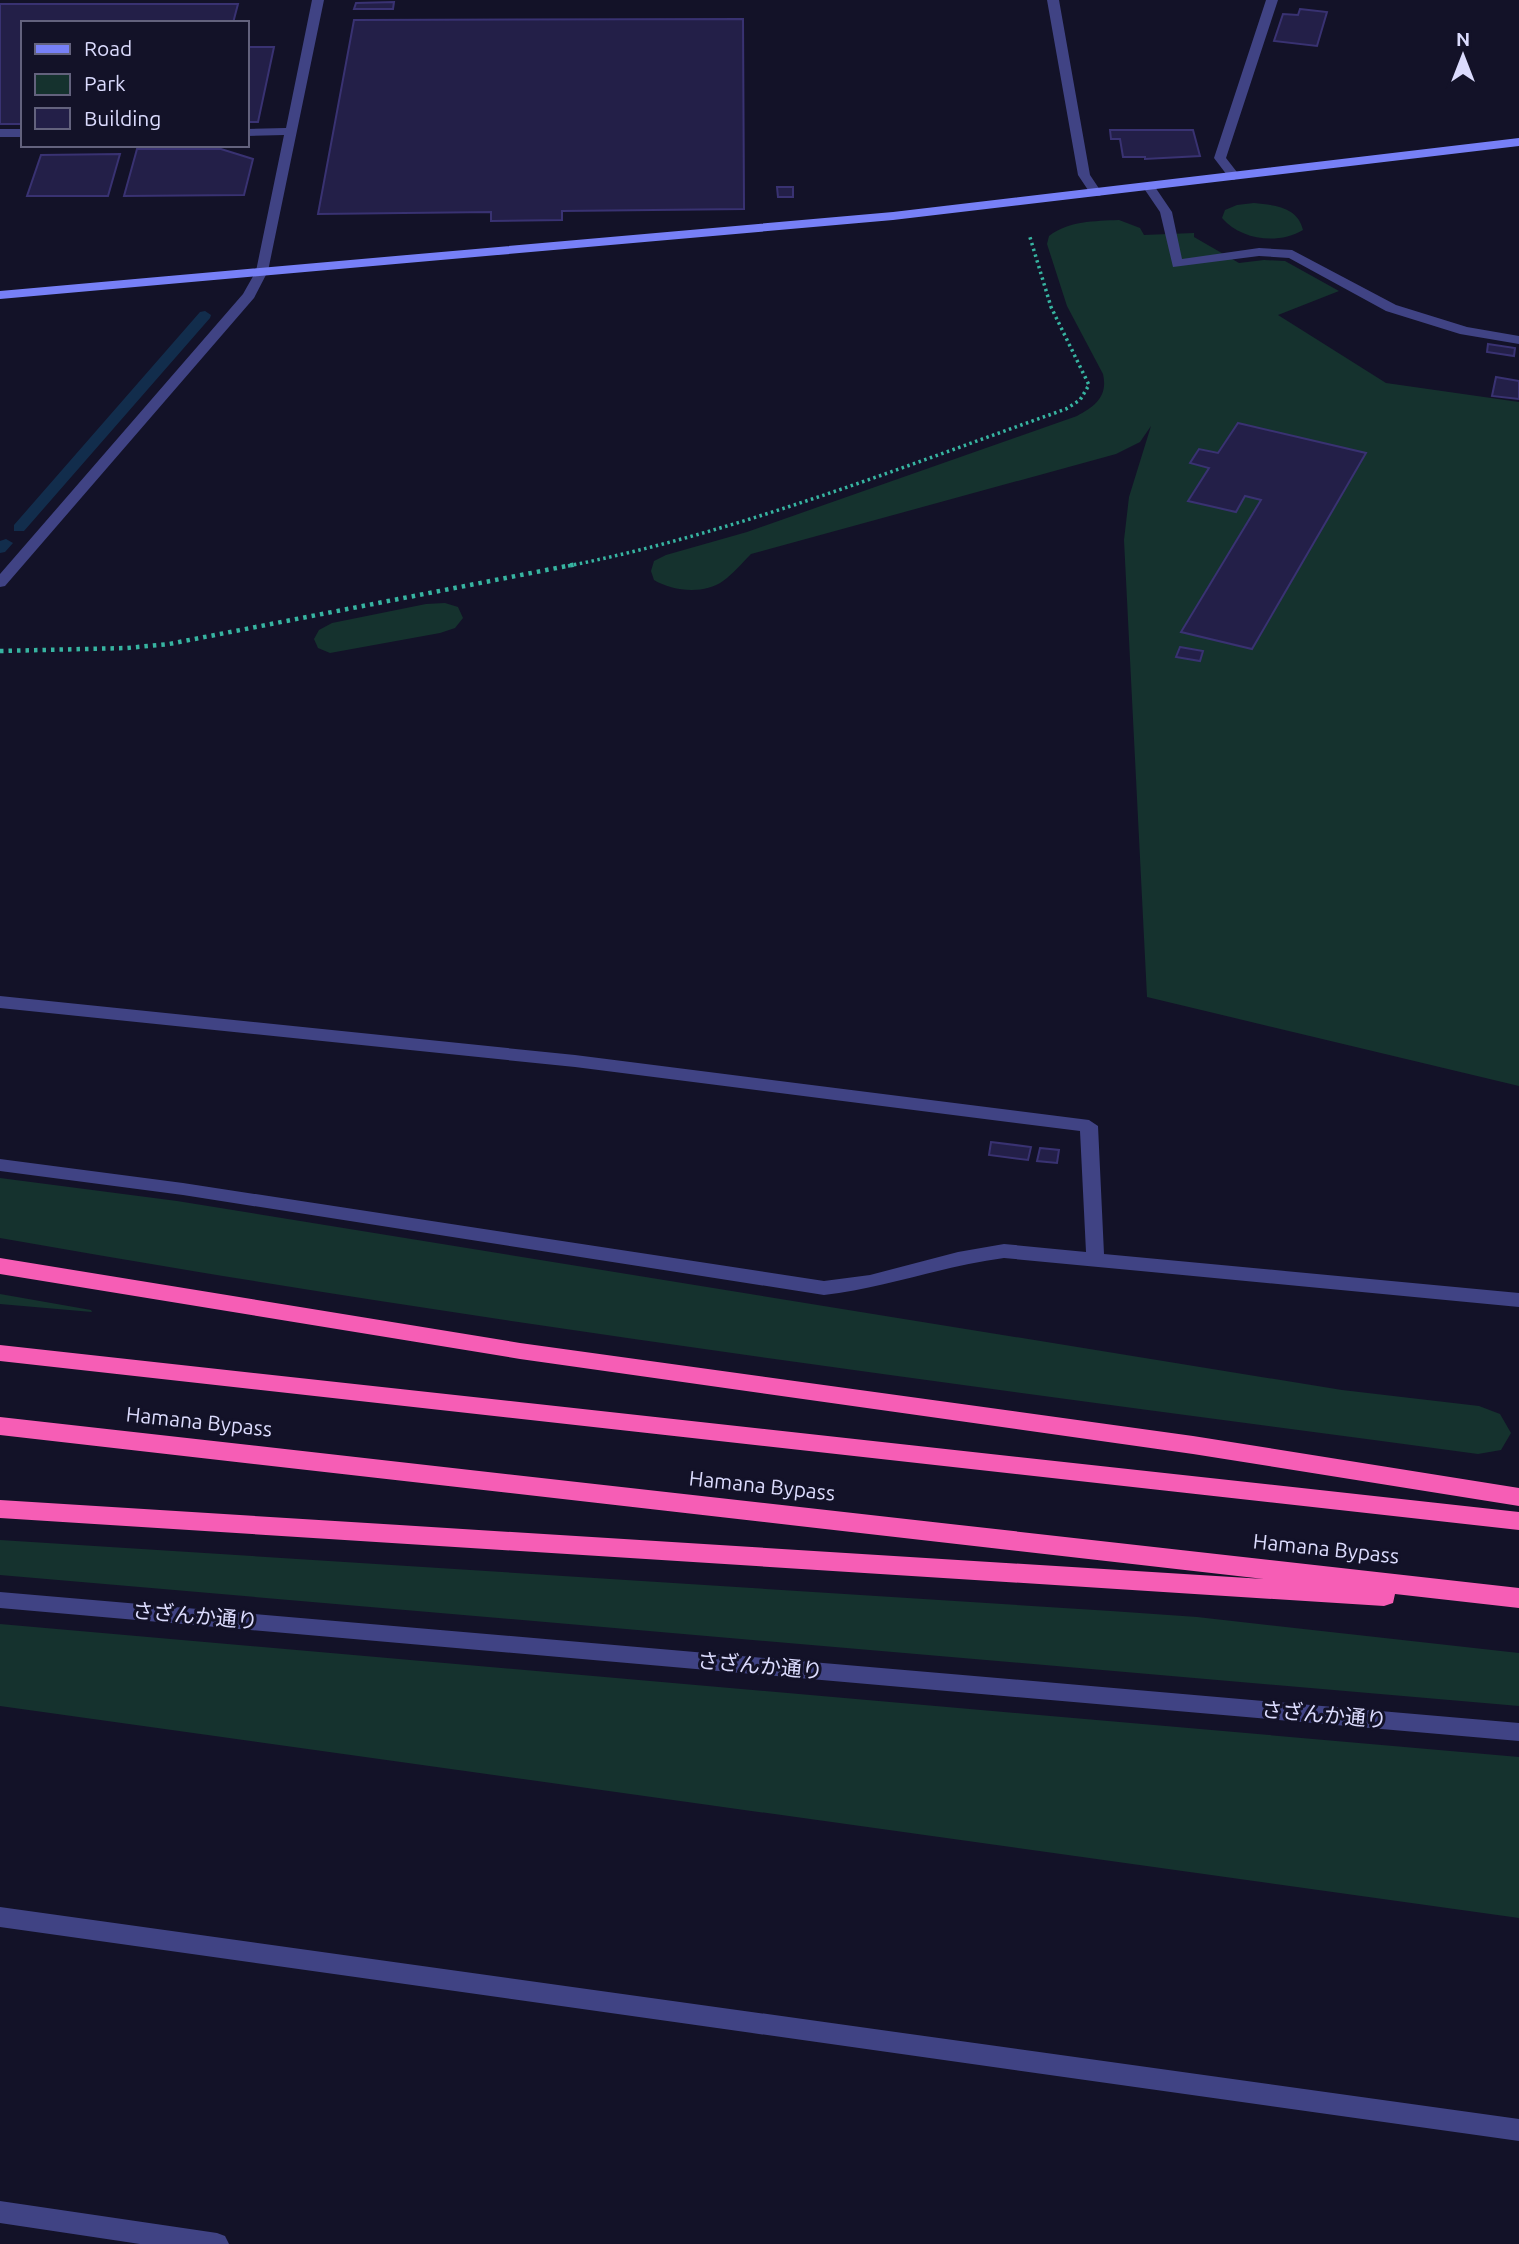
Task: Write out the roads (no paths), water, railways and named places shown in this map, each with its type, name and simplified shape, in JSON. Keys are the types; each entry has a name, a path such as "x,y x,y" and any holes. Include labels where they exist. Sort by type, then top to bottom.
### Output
{"highway":[{"path":"0,1266 520,1351 1193,1445 1519,1497"},
{"path":"0,1353 1519,1521"},
{"name":"Hamana Bypass","path":"0,1426 1519,1598"},
{"path":"0,1509 1519,1604"}],"street":[{"path":"0,583 249,295 262,271 318,0"},
{"path":"1053,0 1084,174 1096,193"},
{"path":"1234,176 1220,158 1272,0"},
{"path":"248,132 291,131"},
{"path":"0,133 21,133"},
{"path":"0,295 818,223 1012,203 1519,142"},
{"path":"1149,187 1166,212 1177,264 1259,252 1292,254 1391,308 1465,331 1519,340"},
{"path":"0,1002 575,1061 1089,1126 1095,1259"},
{"path":"0,1166 183,1189 824,1289 854,1286 972,1254 1004,1251 1519,1300"},
{"name":"さざんか通り","path":"0,1600 1519,1732"},
{"path":"0,1917 1519,2130"},
{"path":"0,2212 217,2244"}],"waterway":[{"path":"19,528 205,315"},
{"path":"0,549 6,543"}]}
